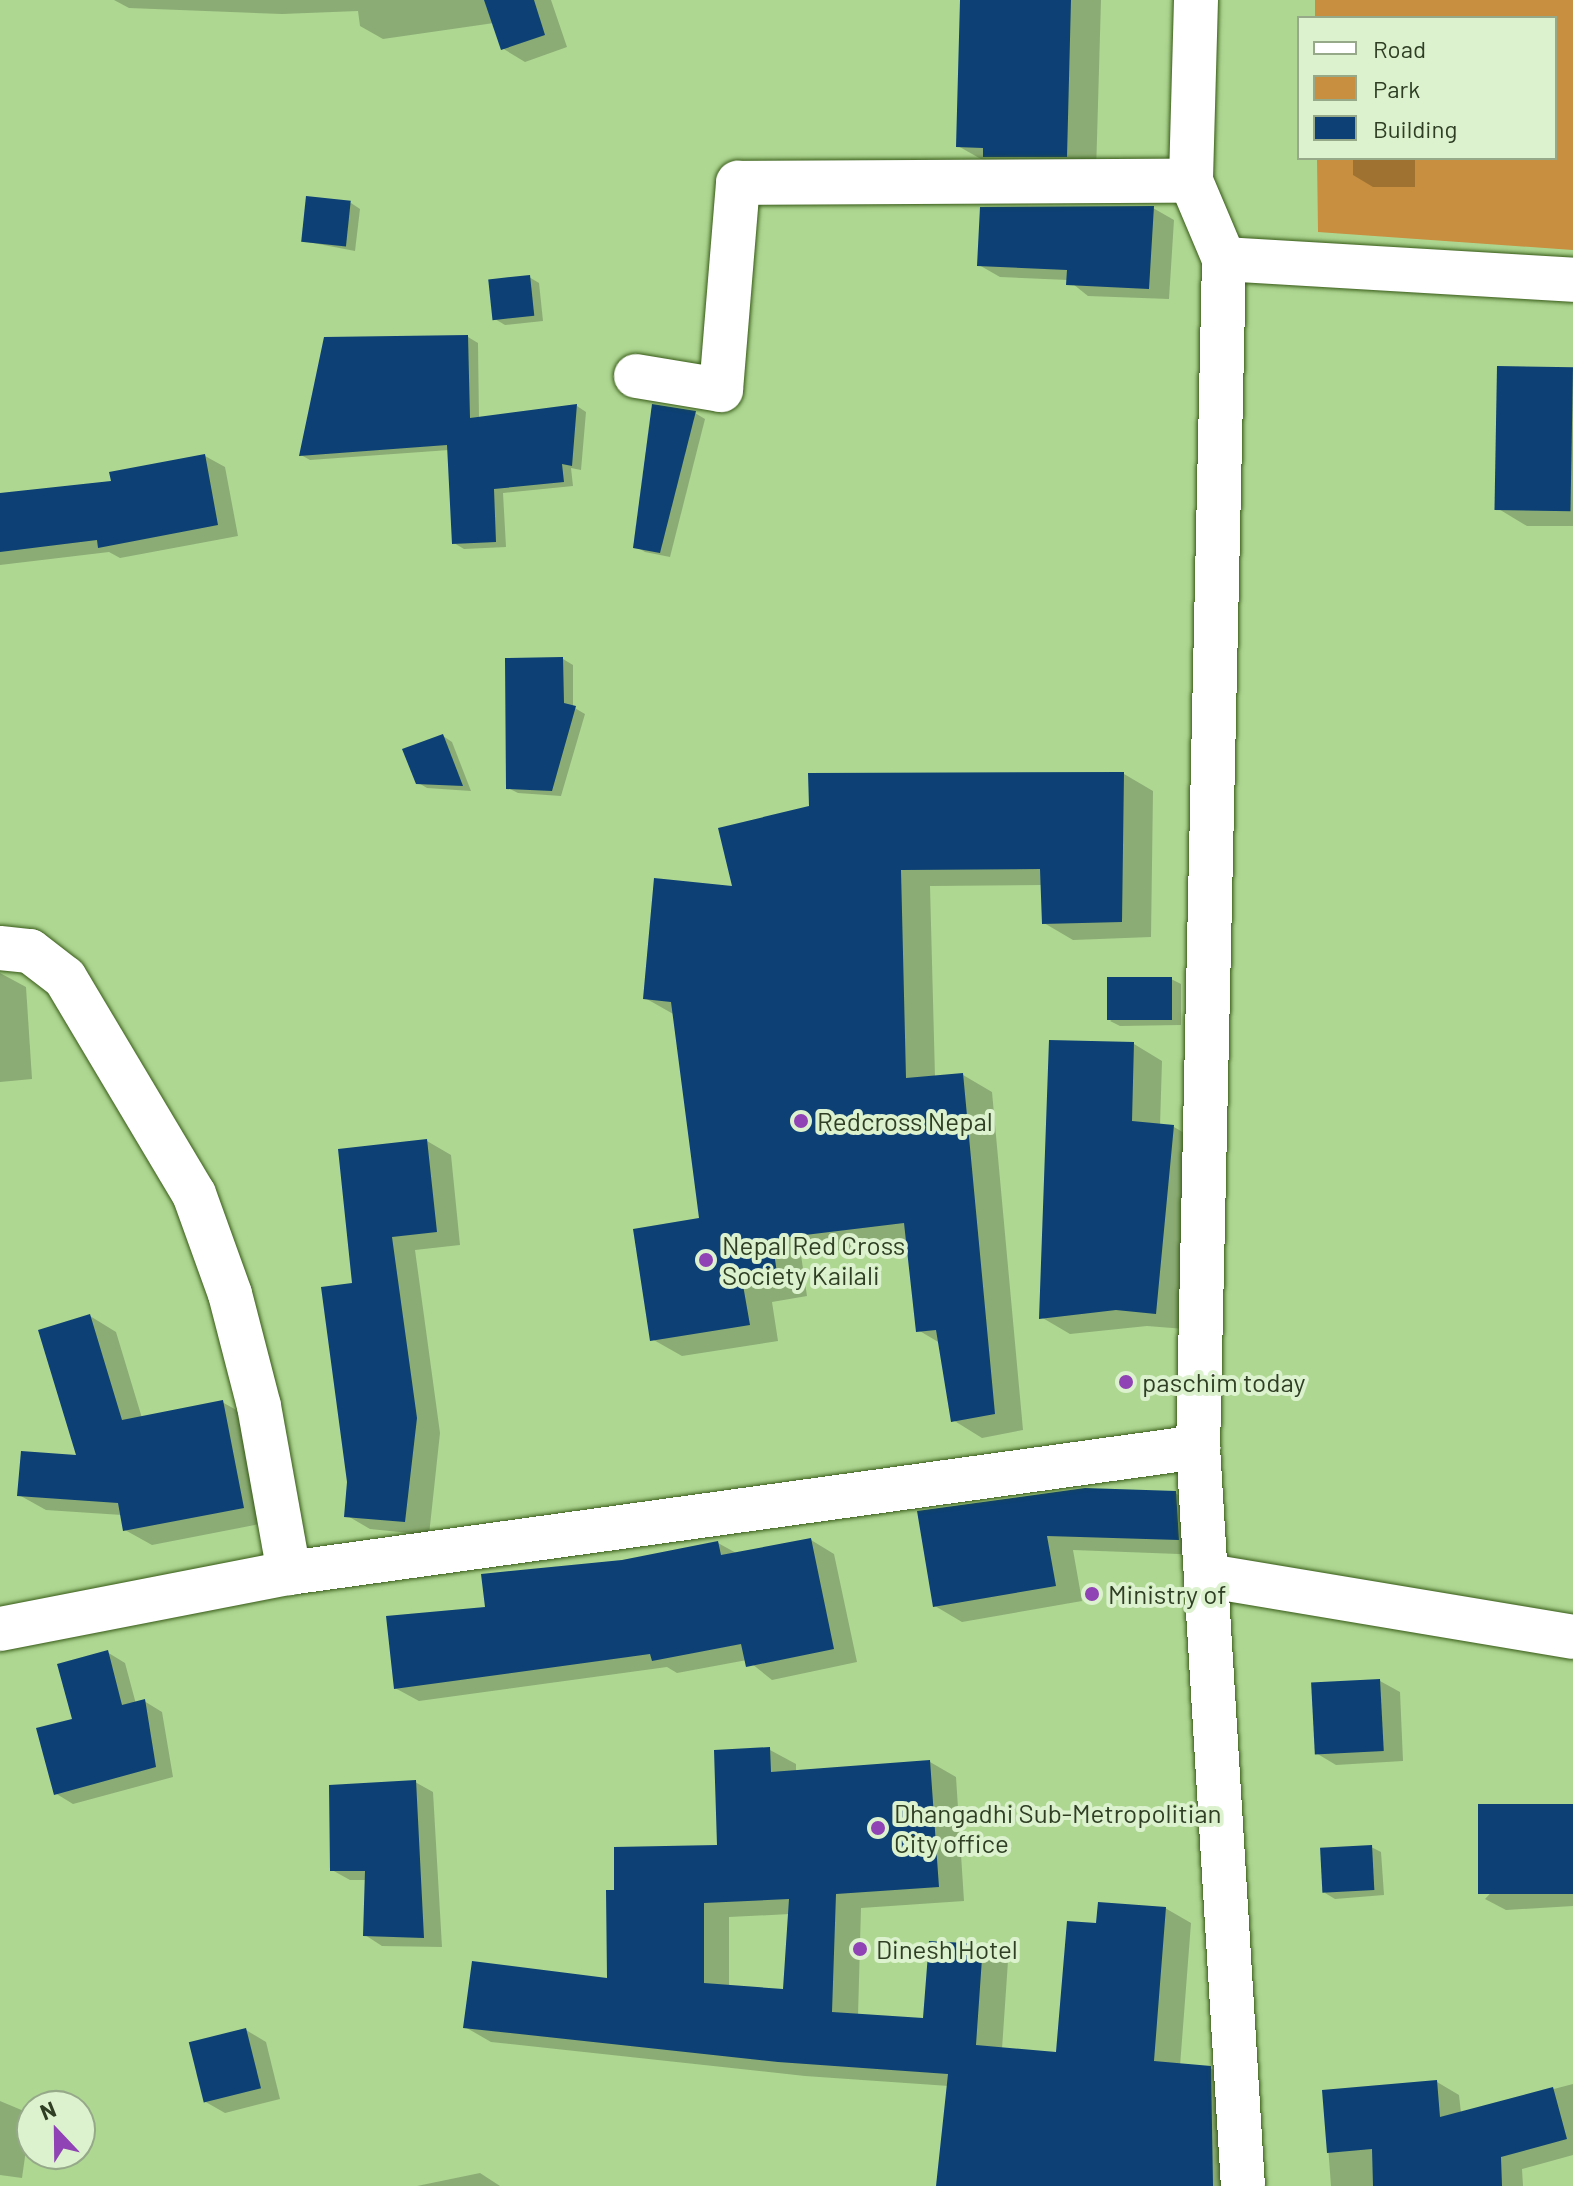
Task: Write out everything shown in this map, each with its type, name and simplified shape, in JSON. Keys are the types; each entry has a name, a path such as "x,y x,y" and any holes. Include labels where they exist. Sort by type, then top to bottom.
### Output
{"street":[{"path":"1196,0 1191,181 1224,259 1198,1447 1209,1576 1243,2186"},
{"path":"636,376 721,390 738,183 1191,181"},
{"path":"1224,259 1573,280"},
{"path":"0,948 30,951 65,978 194,1194 230,1294 259,1406 289,1573"},
{"path":"0,1629 289,1573 1198,1447"},
{"path":"1209,1576 1573,1637"}],"green space":[{"path":"1315,0 1573,0 1573,250 1318,232 1317,160 1557,160 1557,16 1315,16"}],"building":[{"path":"484,0 534,0 545,35 501,50"},
{"path":"960,0 1071,0 1067,157 983,157 983,148 956,147"},
{"path":"306,196 351,201 346,246 301,242"},
{"path":"1154,206 1149,289 1066,285 1067,270 977,266 980,207"},
{"path":"530,275 534,316 493,320 488,279"},
{"path":"468,335 470,418 577,404 572,466 562,464 564,482 494,489 496,542 452,544 447,445 299,456 324,337"},
{"path":"1497,366 1573,367 1570,511 1494,510"},
{"path":"652,404 696,411 660,553 633,548"},
{"path":"205,454 218,525 98,548 97,540 0,552 0,493 111,481 109,472"},
{"path":"563,657 564,703 576,706 552,791 506,789 505,658"},
{"path":"443,734 463,786 416,784 402,749"},
{"path":"1124,772 1122,922 1042,924 1040,869 901,870 906,1078 963,1073 995,1414 951,1422 936,1330 916,1332 904,1223 772,1239 778,1280 743,1285 750,1325 650,1341 633,1229 699,1218 671,1002 643,999 654,878 732,886 718,828 809,806 808,773"},
{"path":"1107,977 1172,977 1172,1020 1107,1020"},
{"path":"1049,1040 1134,1042 1132,1121 1174,1125 1156,1314 1116,1310 1039,1319"},
{"path":"427,1139 437,1232 392,1237 417,1418 405,1522 344,1517 347,1482 321,1287 352,1283 338,1149"},
{"path":"90,1314 122,1420 223,1400 244,1508 123,1531 118,1503 17,1496 21,1451 76,1455 38,1330"},
{"path":"1085,1488 1176,1491 1179,1540 1047,1536 1056,1586 933,1607 917,1511"},
{"path":"811,1538 834,1649 746,1667 741,1644 652,1661 650,1654 394,1689 386,1616 485,1607 481,1574 622,1560 718,1541 721,1555"},
{"path":"108,1650 122,1705 145,1699 156,1767 54,1795 36,1728 72,1719 57,1664"},
{"path":"1380,1679 1384,1751 1315,1755 1311,1683"},
{"path":"770,1747 771,1772 930,1760 939,1887 836,1894 832,2012 923,2018 929,1941 983,1944 976,2045 1056,2052 1067,1921 1096,1923 1098,1902 1166,1907 1154,2061 1211,2066 1213,2186 936,2186 948,2074 778,2062 463,2028 472,1961 607,1978 606,1890 614,1890 614,1847 717,1845 714,1750","holes":["789,1899 783,1989 704,1983 704,1903"]},
{"path":"416,1780 424,1938 363,1936 365,1871 330,1871 329,1785"},
{"path":"1478,1804 1573,1804 1573,1894 1478,1894"},
{"path":"1372,1845 1374,1890 1322,1893 1320,1848"},
{"path":"246,2028 261,2088 204,2102 189,2042"},
{"path":"1437,2080 1440,2117 1553,2087 1567,2139 1501,2157 1502,2186 1373,2186 1372,2149 1327,2153 1322,2090"}],"place":[{"name":"Redcross Nepal","path":"801,1121"},
{"name":"Nepal Red Cross Society Kailali","path":"706,1260"},
{"name":"paschim today","path":"1126,1382"},
{"name":"Ministry of","path":"1092,1594"},
{"name":"Dhangadhi Sub-Metropolitian City office","path":"878,1828"},
{"name":"Dinesh Hotel","path":"860,1949"}]}
